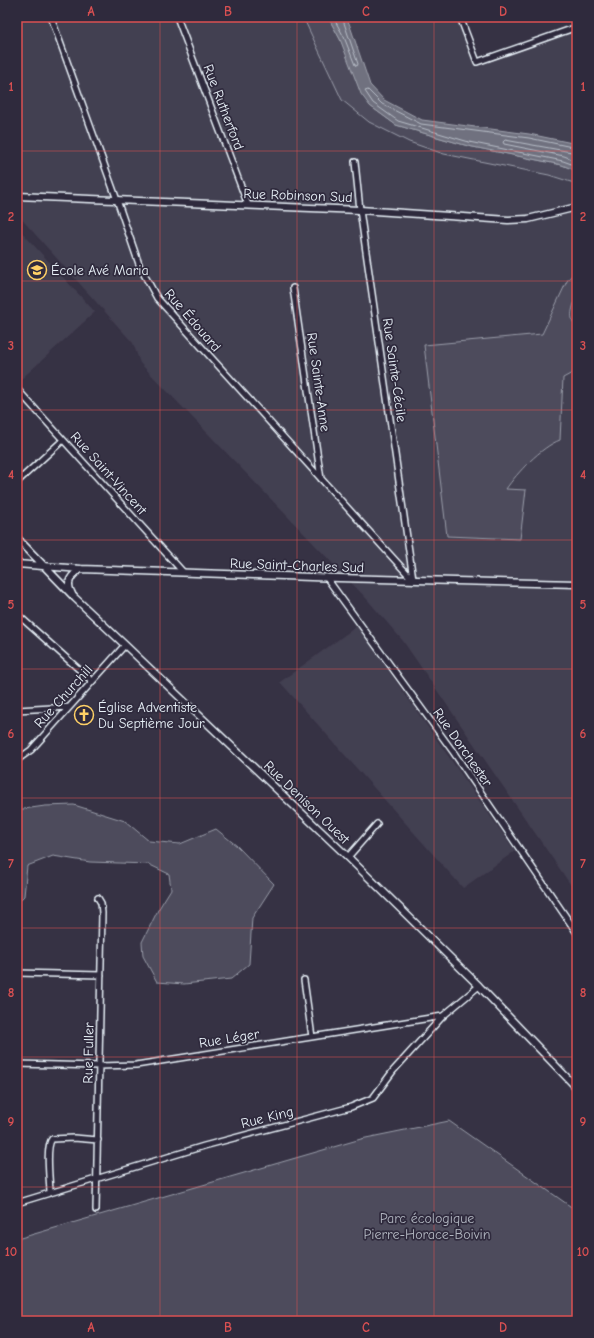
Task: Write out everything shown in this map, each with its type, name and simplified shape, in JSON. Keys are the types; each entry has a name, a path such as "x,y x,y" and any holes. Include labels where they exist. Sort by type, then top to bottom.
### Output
{"street":[{"name":"Rue Édouard","path":"51,17 140,267 157,298 413,580"},
{"name":"Rue Rutherford","path":"177,17 248,205"},
{"path":"460,17 477,62 577,27"},
{"name":"Rue Sainte-Cécile","path":"355,162 360,210 413,580"},
{"name":"Rue Robinson Sud","path":"17,196 360,210 508,220 528,219 577,207"},
{"name":"Rue Sainte-Anne","path":"293,288 321,479"},
{"name":"Rue Saint-Vincent","path":"17,389 183,572"},
{"path":"17,482 63,440"},
{"name":"Rue Denison Ouest","path":"17,538 75,598 348,857 479,986 577,1088"},
{"name":"Rue Saint-Charles Sud","path":"17,564 81,569 576,584"},
{"path":"75,598 69,589 69,581 73,574 81,569"},
{"name":"Rue Dorchester","path":"326,577 454,753 577,933"},
{"path":"17,614 92,681"},
{"name":"Rue Churchill","path":"17,760 31,750 125,645"},
{"path":"17,710 69,707"},
{"path":"348,857 377,824"},
{"name":"Rue Fuller","path":"96,1210 102,913 101,903 98,898"},
{"path":"17,973 101,975"},
{"path":"304,980 312,1037"},
{"name":"Rue King","path":"17,1203 204,1146 351,1107 373,1098 393,1071 443,1016 479,986"},
{"name":"Rue Léger","path":"17,1064 100,1066 136,1065 443,1016"},
{"path":"50,1193 49,1154 50,1142 52,1139 74,1138 98,1140"}],"shaded area":[{"path":"17,17 460,17 477,62 577,27 577,894 403,641 365,597 140,363 133,343 17,214"},
{"name":"École Avé Maria","path":"17,227 95,312 18,382 17,380"},
{"path":"357,626 515,851 463,888 280,682"}],"green space":[{"path":"303,17 328,17 340,39 370,106 396,125 468,146 562,165 577,171 577,184 549,175 444,154 409,142 369,122 342,100"},
{"path":"577,269 577,292 572,310 572,319 577,328 577,372 563,378 560,440 537,454 506,489 526,490 520,539 447,536 424,345 542,334 567,281"},
{"path":"74,805 125,821 149,841 180,844 216,829 237,846 274,884 252,918 249,964 231,979 184,984 157,982 143,956 142,942 158,910 171,889 169,874 148,864 90,862 53,856 27,866 24,896 17,903 17,810 45,806"},
{"name":"Parc écologique Pierre-Horace-Boivin","path":"449,1121 577,1211 577,1321 17,1321 17,1239 361,1139"}],"water":[{"path":"328,17 345,17 349,23 370,85 384,100 422,120 529,134 577,144 577,171 562,165 468,146 396,125 370,106 361,94 340,39"}],"place":[{"name":"École Avé Maria","path":"37,270"},
{"name":"Église Adventiste Du Septième Jour","path":"84,715"}]}
